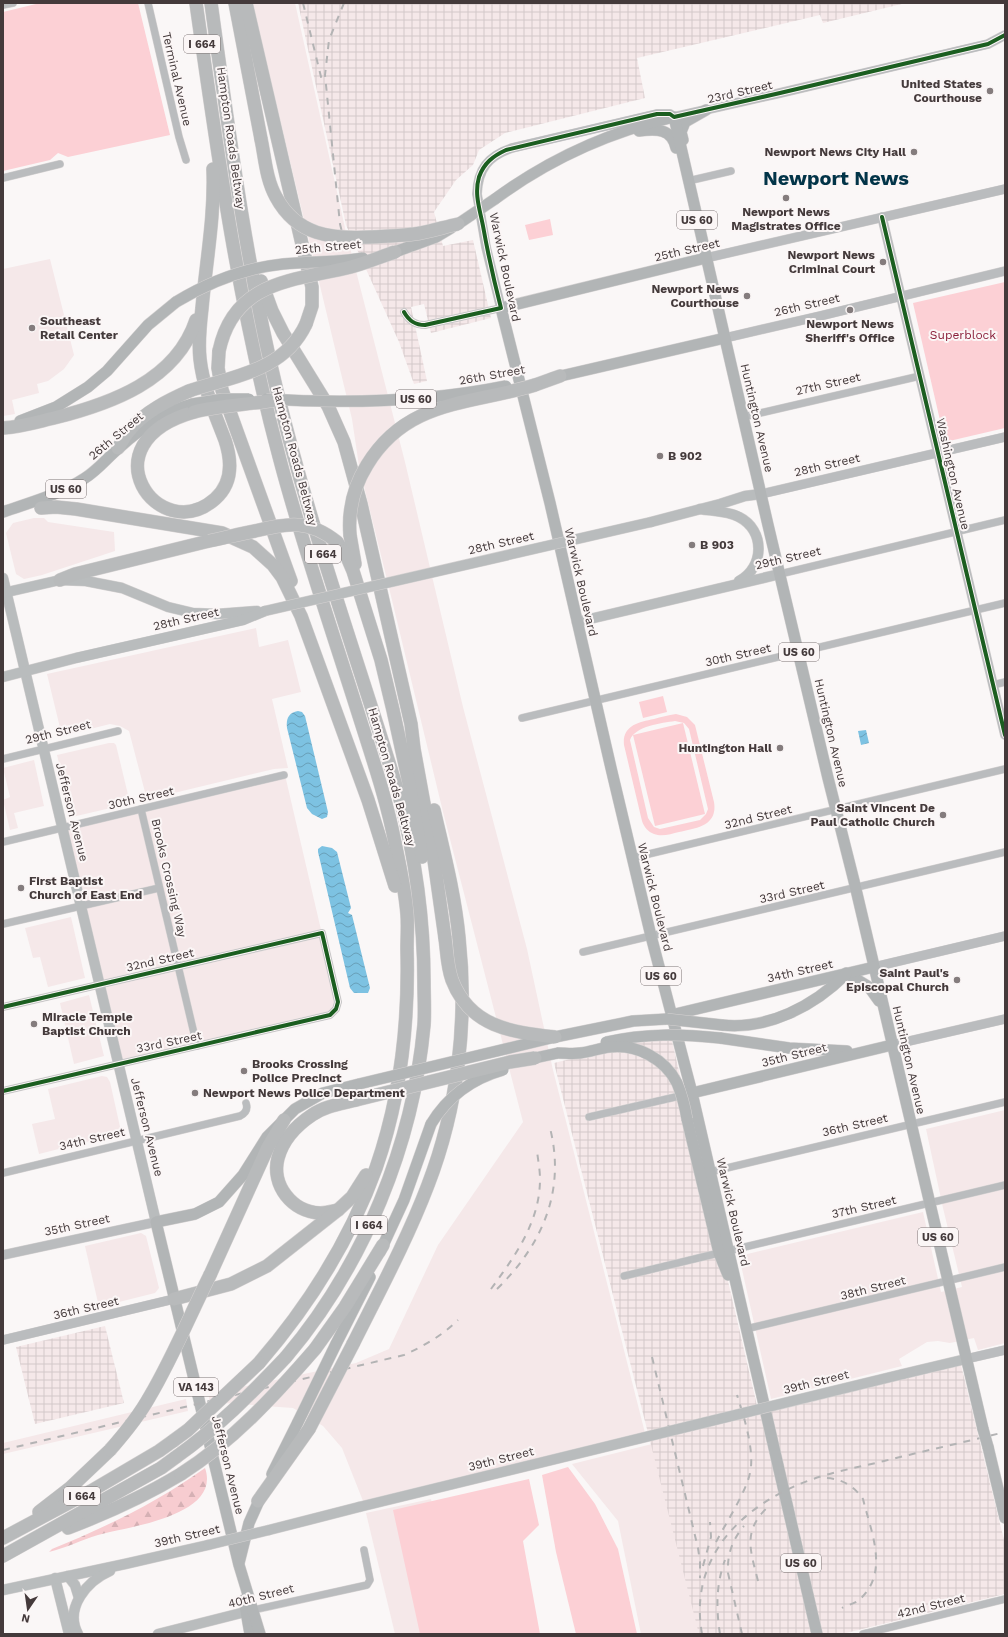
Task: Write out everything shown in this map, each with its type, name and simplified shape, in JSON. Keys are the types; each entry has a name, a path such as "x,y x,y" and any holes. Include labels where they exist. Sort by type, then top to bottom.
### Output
{"highway":[{"name":"Hampton Roads Beltway","path":"3,1538 91,1491 159,1451 173,1441 188,1430 259,1363 285,1332 308,1301 338,1252 371,1180 380,1156 388,1126 396,1089 403,1040 407,991 407,917 405,897 391,824 378,777 292,506 256,366 230,236 196,3"},
{"name":"Hampton Roads Beltway","path":"3,1556 154,1471 176,1457 215,1427 286,1357 312,1324 336,1288 361,1243 379,1203 394,1165 408,1116 417,1076 424,1024 422,913 418,881 407,826 389,761 311,517 278,396 260,314 240,205 211,3"},
{"path":"241,4 261,138 269,179 276,198 289,214 300,224 313,231 334,238 414,234 458,224"},
{"path":"118,448 130,429 162,405 189,391 248,372 273,362 294,345 306,324 312,306 312,287 241,4"},
{"path":"208,86 208,126 213,163 214,196 202,299 199,339 200,359 208,392 228,449 230,465 226,485 213,501 194,511 177,511 161,506 149,496 140,482 138,462 142,447 147,438 155,430 193,408 220,406 255,404 275,400"},
{"path":"240,205 250,234 259,275 272,311 290,346 337,423 353,468 396,652 411,724 414,749 433,853 448,963 452,980 460,995 471,1009 486,1020 506,1030 524,1034 555,1037"},
{"path":"395,252 352,267 286,281 263,290 250,299 234,316 225,332 219,351 218,368 222,390 385,850 399,898 407,943"},
{"path":"3,428 22,427 85,410 114,400 142,385 165,368 182,348 193,330 202,299"},
{"path":"363,601 351,550 349,523 352,505 360,477 376,450 398,428 415,418 435,410 560,376"},
{"path":"41,508 56,507 76,509 207,530 234,537 253,547 273,565 282,577 301,616"},
{"path":"60,580 75,574 277,525 300,524 317,529 337,542 350,564 381,660 401,741 417,825 430,916 432,975 424,1024"},
{"path":"258,1501 353,1344 406,1236 433,1172 443,1142 449,1115 460,1048 462,1008 462,977 456,911 450,879 420,752 411,724"},
{"path":"338,1210 320,1213 307,1210 296,1205 282,1190 279,1184 277,1176 277,1162 285,1143 304,1121 317,1112 328,1107 510,1062 535,1058"},
{"path":"3,1533 48,1506 87,1474 133,1423 150,1397 162,1374 210,1275 268,1147 284,1120"},
{"path":"174,1299 230,1284 267,1266 338,1210 352,1197 362,1182 388,1126"},
{"path":"25,1544 104,1514 143,1496 181,1474 236,1433 283,1387 315,1349 349,1302 383,1246"}],"main road":[{"path":"684,160 685,150 682,132 683,125 689,119 706,110"},
{"name":"25th Street","path":"3,428 46,411 78,395 107,371 148,326 176,302 200,288 221,279 259,267 283,264 343,262 395,252 436,237 458,224 522,180 558,159 639,125 674,117"},
{"name":"Huntington Avenue","path":"674,117 761,494 1005,1518"},
{"name":"US 60","path":"617,135 649,130 662,130 671,137 675,143 677,151 684,160"},
{"name":"25th Street","path":"500,308 706,258"},
{"name":"Warwick Boulevard","path":"500,308 550,502 651,936 692,1093 710,1172 723,1252"},
{"name":"26th Street","path":"560,376 725,338"},
{"name":"26th Street","path":"275,400 342,402 400,400 534,383"},
{"name":"26th Street","path":"3,513 53,495 77,483 95,471 118,448 152,422 174,410 193,408"},
{"name":"28th Street","path":"3,677 243,620 265,611 651,522 745,496 761,494"},
{"path":"3,513 41,508"},
{"path":"700,509 738,516 750,524 758,538 759,553 754,568 744,578 728,586"},
{"name":"29th Street","path":"577,622 780,574"},
{"name":"Jefferson Avenue","path":"3,578 4,592 25,671 174,1299 250,1611 260,1634"},
{"path":"4,592 60,580 112,585 130,590 168,607 193,613 218,614 265,611"},
{"name":"34th Street","path":"671,1015 874,967"},
{"path":"156,1222 195,1214 219,1202 228,1194 243,1175 267,1137 295,1109 323,1093 555,1037 633,1021 666,1019 722,1025 755,1025 783,1016 832,986 846,973 869,987 884,1010"},
{"path":"304,1426 336,1344 374,1269 404,1200 431,1124 449,1100 469,1083 491,1073 512,1068 535,1058 611,1041 652,1034 688,1034 805,1049 864,1051"},
{"name":"35th Street","path":"692,1093 892,1044"},
{"path":"558,1053 580,1053 603,1048 628,1048 647,1054 664,1066 674,1078 681,1093 723,1252"},
{"name":"US 60","path":"723,1252 746,1329 817,1634"},
{"name":"39th Street","path":"3,1590 208,1545 966,1359"},
{"path":"239,1565 249,1523 258,1501"},
{"path":"78,1634 74,1623 74,1616 79,1598 95,1580 103,1574 125,1564"},
{"path":"68,1576 75,1586 79,1598"},
{"path":"55,1578 69,1634"},
{"name":"Jefferson Avenue","path":"250,1611 250,1634"},
{"name":"40th Street","path":"158,1634 250,1611"}],"street":[{"path":"3,5 13,3"},
{"name":"Terminal Avenue","path":"148,3 179,137 186,160"},
{"name":"23rd Street","path":"484,167 490,158 512,148 657,114 670,114 674,117 706,110 988,44 1005,36"},
{"path":"988,44 1005,41"},
{"path":"3,178 60,164"},
{"name":"Warwick Boulevard","path":"484,167 479,177 477,194 486,247 500,308"},
{"path":"688,181 731,171"},
{"name":"25th Street","path":"706,258 1005,188"},
{"name":"Washington Avenue","path":"882,217 1005,734"},
{"name":"26th Street","path":"725,338 1005,271"},
{"name":"25th Street","path":"404,312 414,324 426,325 500,308"},
{"name":"27th Street","path":"743,417 920,376"},
{"name":"28th Street","path":"761,494 1005,437"},
{"name":"29th Street","path":"780,574 1005,520"},
{"name":"30th Street","path":"522,718 1005,603"},
{"path":"993,684 1005,682"},
{"name":"29th Street","path":"3,759 118,731"},
{"name":"32nd Street","path":"632,858 1005,769"},
{"name":"30th Street","path":"3,842 284,775"},
{"name":"Brooks Crossing Way","path":"141,809 197,1046"},
{"name":"33rd Street","path":"583,952 1005,852"},
{"path":"3,924 159,888"},
{"name":"32nd Street","path":"3,1007 322,933 338,1002 336,1009"},
{"name":"34th Street","path":"874,967 1005,936"},
{"name":"33rd Street","path":"3,1091 118,1063 330,1015 336,1009"},
{"name":"35th Street","path":"892,1044 1005,1018"},
{"name":"35th Street","path":"589,1117 692,1093"},
{"name":"36th Street","path":"710,1172 1005,1102"},
{"name":"34th Street","path":"3,1173 240,1116 245,1113 246,1103"},
{"name":"37th Street","path":"624,1276 1005,1185"},
{"name":"35th Street","path":"3,1255 156,1222"},
{"name":"38th Street","path":"746,1329 1005,1267"},
{"name":"36th Street","path":"3,1340 174,1299"},
{"name":"39th Street","path":"966,1359 1005,1350"},
{"name":"40th Street","path":"250,1611 352,1589 368,1584 370,1582 364,1550"},
{"name":"42nd Street","path":"863,1634 1005,1599"}],"shaded area":[{"path":"252,3 295,3 345,228 405,462 463,707 527,949 553,1070 645,1433 363,1501 342,1448 323,1426 293,1408 209,1402 209,1394 356,1363 389,1349 438,1245 523,1122 443,812 359,466 352,419"},
{"path":"298,3 906,3 823,23 820,15 637,58 645,98 505,133 479,150 473,165 456,180 434,212 443,246 473,240 491,318 431,333 424,304 411,307 427,381 414,384 399,342 346,225"},
{"path":"50,259 74,355 64,369 48,381 37,384 39,393 12,400 15,414 3,416 3,269"},
{"path":"34,518 44,518 48,522 114,532 115,551 42,575 24,579 16,574 6,533 13,523"},
{"path":"256,628 259,647 288,640 301,692 272,699 288,768 274,769 149,799 146,796 129,731 120,726 110,724 62,736 47,674"},
{"path":"114,743 116,745 129,799 128,804 72,817 57,755"},
{"path":"34,760 44,806 14,813 18,828 10,830 3,800 10,797 3,768"},
{"path":"285,775 338,1003 334,1012 118,1063 62,828"},
{"path":"71,917 85,978 48,987 40,957 33,958 25,928"},
{"path":"89,995 104,1056 74,1064 60,1003"},
{"path":"649,1040 672,1041 759,1414 961,1365 1005,1544 1005,1594 842,1634 699,1634 554,1063"},
{"path":"102,1076 107,1077 110,1082 120,1127 118,1134 39,1154 32,1124 55,1119 48,1089"},
{"path":"1005,1110 1005,1343 978,1350 974,1338 950,1343 938,1341 927,1342 899,1359 902,1366 771,1399 739,1256 923,1212 941,1292 962,1287 926,1129"},
{"path":"141,1233 146,1236 159,1288 155,1293 99,1307 85,1246"},
{"path":"105,1326 124,1403 35,1424 16,1347"},
{"path":"186,1399 188,1411 3,1454 3,1443"},
{"path":"660,1442 702,1634 641,1634 618,1521 572,1464"},
{"path":"431,1499 461,1634 395,1634 366,1513"}],"green space":[{"path":"40,3 138,3 170,135 68,157 58,153 50,160 3,171 3,12"},
{"path":"550,219 553,235 529,240 525,225"},
{"name":"Superblock","path":"1005,282 1005,428 945,442 913,303"},
{"path":"663,696 667,712 643,718 639,702"},
{"path":"676,714 687,717 695,725 714,802 714,810 713,816 709,821 699,827 660,835 648,831 642,821 624,745 624,739 628,729 632,726 648,720","holes":["675,721 684,723 689,729 708,809 706,814 700,820 660,829 654,827 648,818 630,740 637,731 643,728"]},
{"path":"683,723 705,814 655,826 633,735"},
{"path":"568,1467 595,1504 618,1549 637,1634 576,1634 556,1552 542,1475"},
{"path":"205,1468 206,1484 199,1498 186,1508 149,1523 98,1535 49,1552 52,1549 112,1523 150,1503"},
{"path":"529,1479 539,1525 523,1541 540,1634 420,1634 393,1510"}],"water":[{"path":"298,711 302,712 305,716 328,812 327,817 322,819 312,814 307,808 287,728 288,717 292,713"},
{"path":"866,730 869,743 861,745 858,731"},
{"path":"322,846 332,848 337,852 351,908 348,913 352,915 370,988 368,993 354,993 350,988 318,852 318,849"}],"railway":[{"path":"303,3 322,81"},
{"path":"344,3 329,40 325,75 340,224 346,248"},
{"path":"497,1289 527,1254 538,1235 546,1216 552,1195 555,1174 554,1151 550,1128"},
{"path":"491,1289 517,1251 531,1224 536,1210 540,1179 537,1151"},
{"path":"3,1450 404,1355 433,1340 458,1320"},
{"path":"652,1357 698,1548 700,1578"},
{"path":"716,1542 740,1498 750,1473 750,1444 746,1424 737,1395"},
{"path":"702,1634 700,1606 704,1580 713,1557 726,1536 744,1518 765,1502 788,1489 839,1471 1005,1432"},
{"path":"827,1478 838,1480 847,1484 856,1490 863,1499 876,1552 874,1577 868,1589 855,1603 842,1608"},
{"path":"758,1581 750,1540 755,1523 770,1505"},
{"path":"703,1566 711,1537 710,1522"},
{"path":"742,1634 728,1573 728,1560 733,1542 744,1526"},
{"path":"720,1634 718,1587 725,1560"}],"cycle path":[{"path":"404,312 413,322 425,325 501,308 487,247 477,190 479,177 486,164 493,157 506,150 657,114 670,114 674,117 780,93 988,44 1005,35"},
{"path":"882,217 1005,735"},
{"path":"3,1007 322,933 338,1002 336,1009 330,1015 3,1091"}],"place":[{"name":"United States Courthouse","path":"990,91"},
{"name":"Newport News City Hall","path":"914,152"},
{"name":"Newport News Magistrates Office","path":"786,198"},
{"name":"Newport News Criminal Court","path":"883,262"},
{"name":"Newport News Courthouse","path":"747,296"},
{"name":"Newport News Sheriff's Office","path":"850,310"},
{"name":"Southeast Retail Center","path":"32,328"},
{"name":"B 902","path":"660,456"},
{"name":"B 903","path":"692,545"},
{"name":"Huntington Hall","path":"780,748"},
{"name":"Saint Vincent De Paul Catholic Church","path":"943,815"},
{"name":"First Baptist Church of East End","path":"21,888"},
{"name":"Saint Paul's Episcopal Church","path":"957,980"},
{"name":"Miracle Temple Baptist Church","path":"34,1024"},
{"name":"Brooks Crossing Police Precinct","path":"244,1071"},
{"name":"Newport News Police Department","path":"195,1093"}],"district":[{"name":"Newport News","path":"836,178"}]}
